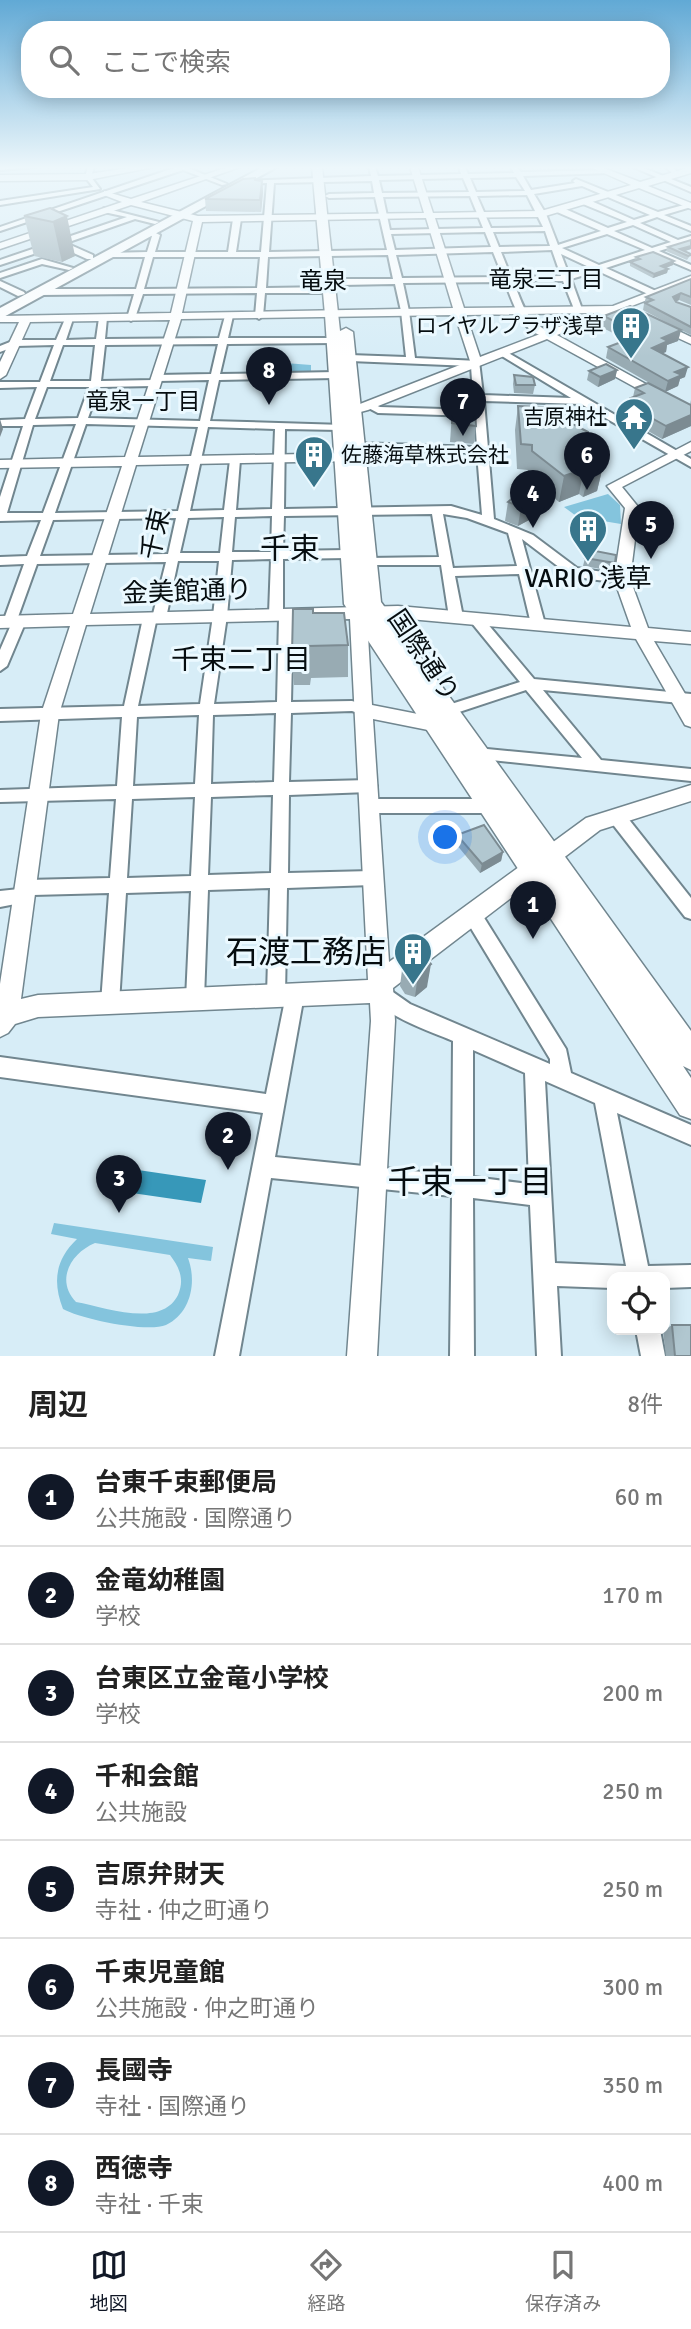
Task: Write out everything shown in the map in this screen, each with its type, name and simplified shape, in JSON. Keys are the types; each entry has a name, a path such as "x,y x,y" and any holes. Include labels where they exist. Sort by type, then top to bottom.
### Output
{"highway":[{"path":"0,305 145,230"},
{"path":"0,314 147,230"}],"main road":[{"name":"国際通り","path":"329,230 330,290 338,315 353,454 358,558 352,595 367,612 440,718 491,806 541,862 691,1055"},
{"name":"国際通り","path":"331,254 341,282 334,340 343,367"},
{"name":"国際通り","path":"440,718 477,754 691,1104"}],"street":[{"path":"33,230 90,257"},
{"path":"0,246 46,230"},
{"path":"0,263 98,230"},
{"path":"131,318 156,235 154,230"},
{"path":"196,230 176,317 50,714 26,892 3,1017 38,1006 379,991 403,1010 691,1135"},
{"path":"232,256 235,230"},
{"path":"259,316 266,230"},
{"path":"411,360 387,232 473,230"},
{"path":"488,230 521,311 532,327 691,414"},
{"path":"548,230 567,278 585,312"},
{"path":"653,230 691,247"},
{"path":"435,231 476,363 488,520"},
{"path":"107,255 232,256 555,248 607,231 691,268"},
{"path":"341,282 567,278 601,269 691,237"},
{"path":"555,248 653,293"},
{"path":"0,276 42,261 69,268"},
{"path":"0,319 585,312 617,307 690,281"},
{"path":"0,284 21,294"},
{"path":"40,292 330,290"},
{"path":"617,307 634,312"},
{"path":"350,414 548,335 585,312"},
{"name":"千束","path":"110,1003 130,711 154,618 174,557 229,316"},
{"path":"0,666 10,622 96,384 103,318"},
{"path":"0,375 5,345 26,319"},
{"path":"69,319 29,422 0,516 451,510 488,520 514,532 552,553 567,568 578,573 622,579"},
{"path":"645,319 691,341"},
{"path":"5,345 334,340"},
{"path":"502,352 580,401 691,464"},
{"path":"0,385 96,384 216,377 411,360 476,363"},
{"path":"479,398 580,401"},
{"path":"0,423 82,421 280,426 378,410 480,413"},
{"path":"227,1356 274,1105 285,995 279,881 285,708 277,555 280,426"},
{"path":"691,446 614,486 632,508 622,579 642,634 684,698 691,720"},
{"path":"0,464 279,459 483,450"},
{"path":"195,999 206,710 220,616 236,460"},
{"path":"438,510 456,617"},
{"path":"514,532 538,624"},
{"path":"0,561 277,555 523,570"},
{"path":"362,1356 383,1021 372,878 364,710 367,612"},
{"name":"金美館通り","path":"10,622 367,612 456,617 691,638"},
{"path":"475,619 596,765"},
{"path":"0,715 352,706 364,710 440,718 529,684 684,698"},
{"path":"477,754 691,775"},
{"path":"0,796 282,788 491,806"},
{"path":"379,991 385,980 398,969 593,824 691,793"},
{"path":"617,817 691,911"},
{"path":"0,899 26,892 117,885 372,878"},
{"path":"472,914 559,1056 562,1078"},
{"path":"462,1356 463,1035"},
{"path":"534,1066 549,1356"},
{"path":"0,1067 274,1105"},
{"path":"604,1098 638,1272"},
{"path":"263,1167 375,1176 542,1196"},
{"path":"545,1274 607,1276"},
{"path":"670,1276 691,1276"},
{"path":"649,1335 653,1356"}],"shaded area":[{"path":"255,365 311,365 311,374 255,375"},
{"path":"608,494 620,505 621,524 603,521 587,524 564,507"},
{"path":"138,1170 206,1180 201,1203 132,1193"},
{"path":"54,1223 213,1247 211,1261 188,1258 192,1277 190,1296 174,1320 157,1327 130,1326 98,1321 63,1309 58,1289 58,1271 64,1254 77,1239 51,1234","holes":["95,1243 170,1255 180,1274 181,1284 178,1295 170,1305 159,1311 117,1311 76,1302 70,1294 66,1276 69,1268 79,1253"]}],"building":[{"path":"691,240 691,246 680,249 691,254 688,256 668,247"},
{"path":"653,252 674,261 661,266 668,269 654,274 630,262 640,259 636,257"},
{"path":"691,279 691,297 681,293 673,297 676,302 691,307 691,327 645,303 653,300 646,297"},
{"path":"630,306 681,330 662,338 668,341 652,348 688,367 675,372 682,375 668,381 608,347 640,335 604,316"},
{"path":"606,364 617,370 600,377 589,371"},
{"path":"514,375 533,377 535,385 516,385"},
{"path":"648,383 691,405 691,415 666,426 630,406 639,403 631,398 644,393 635,388"},
{"path":"518,406 565,408 565,420 588,432 589,443 579,448 603,466 589,472 584,469 564,476 532,451 532,445 521,444"},
{"path":"459,410 475,411 476,426 452,423 452,413 459,413"},
{"path":"517,494 533,501 521,507 508,502"},
{"path":"595,527 595,551 616,555 615,563 585,558"},
{"path":"293,609 313,609 313,613 344,613 348,645 309,646 309,653 292,653"},
{"path":"484,825 503,852 482,864 457,835"},
{"path":"419,950 431,964 418,974 408,971 403,962"},
{"path":"672,1325 691,1325 691,1356 675,1356"}],"place":[{"name":"ロイヤルプラザ浅草","path":"631,360"},
{"name":"西徳寺","path":"269,405"},
{"name":"長國寺","path":"463,436"},
{"name":"吉原神社","path":"634,451"},
{"name":"佐藤海草株式会社","path":"314,489"},
{"name":"千束児童館","path":"587,490"},
{"name":"千和会館","path":"533,528"},
{"name":"吉原弁財天","path":"651,559"},
{"name":"VARIO 浅草","path":"588,563"},
{"name":"台東千束郵便局","path":"533,939"},
{"name":"石渡工務店","path":"413,986"},
{"name":"金竜幼稚園","path":"228,1170"},
{"name":"台東区立金竜小学校","path":"119,1213"}],"district":[{"name":"竜泉三丁目","path":"546,279"},
{"name":"竜泉","path":"323,281"},
{"name":"竜泉一丁目","path":"143,401"},
{"name":"千束","path":"290,549"},
{"name":"千束二丁目","path":"241,660"},
{"name":"千束一丁目","path":"470,1182"}]}
